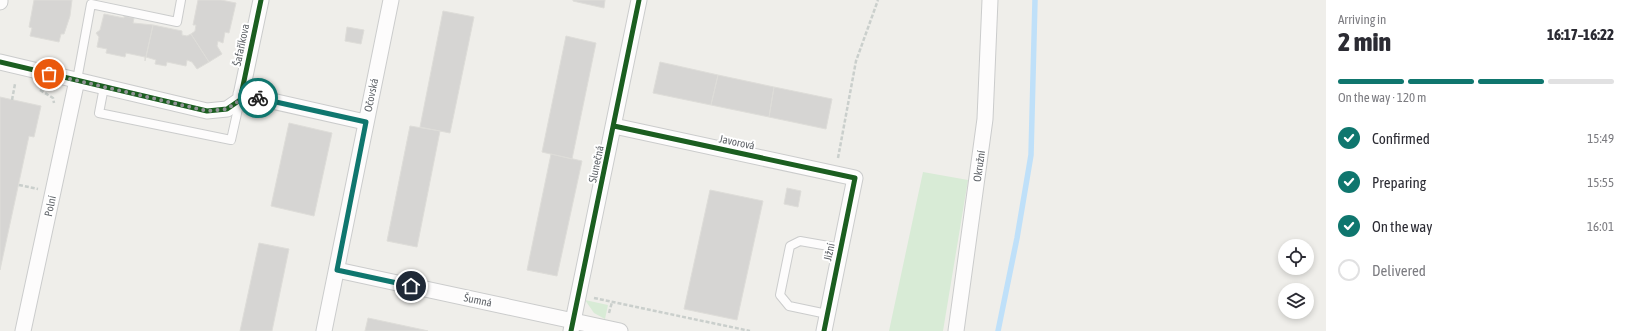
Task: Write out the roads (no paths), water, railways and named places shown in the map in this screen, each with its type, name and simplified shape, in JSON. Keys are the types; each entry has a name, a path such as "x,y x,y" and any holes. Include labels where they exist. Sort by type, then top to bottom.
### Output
{"street":[{"name":"Šafaříkova","path":"240,97 261,0"},
{"name":"Očovská","path":"324,331 391,0"},
{"name":"Slunečná","path":"572,326 639,0"},
{"name":"Okružní","path":"956,331 985,119 990,0"},
{"path":"0,62 207,111 227,109 240,97 366,122"},
{"name":"Polní","path":"23,331 78,80"},
{"name":"Javorová","path":"614,126 855,178"},
{"name":"Jižní","path":"824,331 855,178"},
{"name":"Šumná","path":"337,270 572,326 620,331"}],"lane":[{"path":"78,80 91,4 177,22 181,0"},
{"path":"104,87 99,113 231,140 240,97"},
{"path":"827,314 789,306 780,295 790,246 800,241 840,248"}],"waterway":[{"path":"998,331 1017,238 1031,155 1035,0"}]}
